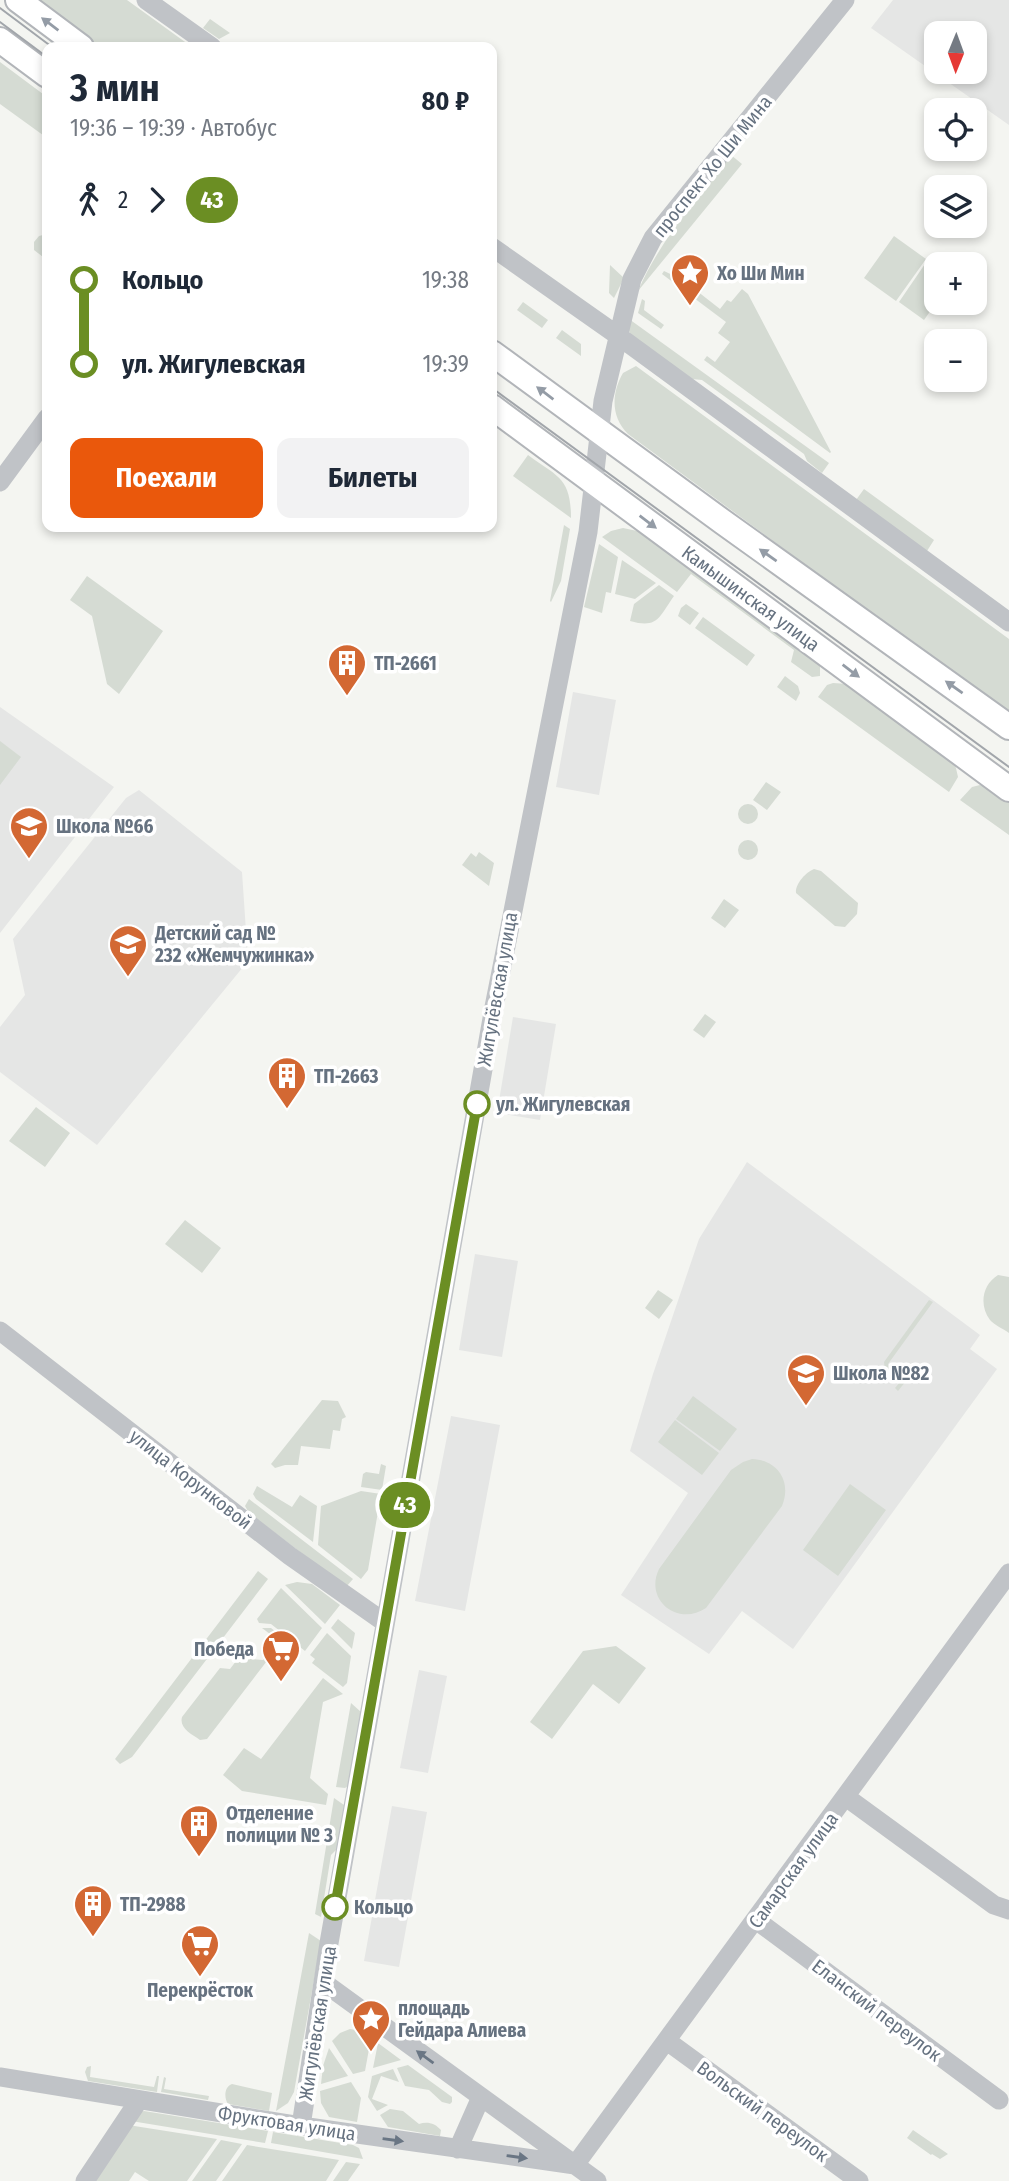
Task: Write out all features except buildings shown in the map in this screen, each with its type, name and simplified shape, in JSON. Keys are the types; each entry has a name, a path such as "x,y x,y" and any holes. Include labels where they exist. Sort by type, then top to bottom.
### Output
{"main road":[{"path":"18,0 74,42"},
{"path":"0,40 42,71"},
{"path":"497,357 1009,727"},
{"name":"Камышинская улица","path":"497,411 1009,789"}],"street":[{"path":"146,0 205,42"},
{"name":"проспект Хо Ши Мина","path":"599,433 617,335 632,279 653,238 845,0"},
{"path":"497,251 1009,622"},
{"path":"0,482 42,425"},
{"name":"Жигулёвская улица","path":"301,2126 384,1622 506,941 588,532 599,433"},
{"name":"улица Корунковой","path":"0,1331 290,1556 384,1622"},
{"name":"Самарская улица","path":"575,2165 1009,1573"},
{"path":"846,1797 994,1905 1009,1910"},
{"name":"Еланский переулок","path":"756,1920 999,2100"},
{"path":"323,1982 597,2181"},
{"name":"Вольский переулок","path":"667,2041 859,2181"},
{"name":"Фруктовая улица","path":"0,2077 301,2126 575,2165"},
{"path":"458,2149 481,2097"},
{"path":"85,2181 139,2100"}],"shaded area":[{"path":"33,0 127,0 185,42 89,42"},
{"path":"893,0 1009,0 1009,125 987,110 987,98 971,98 951,84 987,84 987,21 924,21 924,65 871,28"},
{"path":"210,19 230,33 219,39 203,28"},
{"path":"0,62 42,93 42,134 0,104"},
{"path":"731,155 742,164 638,291 668,237"},
{"path":"42,235 42,256 34,250 34,242"},
{"path":"894,236 924,258 924,262 896,301 864,278"},
{"path":"610,265 624,278 614,298 609,293"},
{"path":"924,265 924,315 928,315 924,320 899,302"},
{"path":"664,271 683,280 720,309 727,300 731,302 742,289 748,294 830,453 704,360 707,356 715,362 730,342 718,333 726,322 662,274"},
{"path":"642,299 645,301 644,310 664,325 661,329 638,313"},
{"path":"523,302 548,320 542,328 517,310"},
{"path":"629,319 829,463 822,473 807,461 804,454 702,380 692,379 631,335"},
{"path":"562,330 581,344 581,356 556,338"},
{"path":"636,366 1009,639 1009,715 628,434 618,420 615,397 623,373"},
{"path":"528,455 561,480 568,494 571,518 513,476"},
{"path":"864,489 934,540 927,551 856,500"},
{"path":"564,525 570,529 561,581 551,602 550,601"},
{"path":"623,528 642,532 820,662 820,676 812,677 791,662 794,650 691,574 677,592 602,537"},
{"path":"599,544 618,557 611,593 606,592 602,613 584,607"},
{"path":"622,560 656,583 635,599 615,594"},
{"path":"87,576 163,631 119,694 107,684 92,616 70,600"},
{"path":"659,585 674,596 661,615 647,623 630,621 634,604"},
{"path":"686,604 699,613 690,625 678,616"},
{"path":"703,617 755,655 747,666 695,628"},
{"path":"785,676 798,686 800,693 796,701 777,687"},
{"path":"848,684 955,764 958,777 949,792 818,697 827,685"},
{"path":"573,692 616,700 599,795 556,787"},
{"name":"Школа №66","path":"0,707 114,787 0,933"},
{"path":"0,741 21,757 0,785"},
{"path":"766,782 781,792 767,810 753,800"},
{"path":"980,785 1009,801 1009,835 960,800 972,787"},
{"name":"Детский сад № 232 «Жемчужинка»","path":"139,790 242,872 248,961 97,1145 0,1072 0,1027 25,995 13,939 126,798"},
{"path":"744,804 752,804 758,814 752,824 744,824 738,818 738,810"},
{"path":"748,840 755,843 758,850 755,857 748,860 741,857 738,850 741,843"},
{"path":"479,852 494,863 489,886 462,865 471,853 476,857"},
{"path":"814,869 821,871 858,903 857,914 845,927 835,926 796,893 802,879"},
{"path":"724,899 739,910 725,928 711,918"},
{"path":"705,1014 716,1022 704,1038 693,1030"},
{"path":"513,1017 556,1024 540,1120 497,1113"},
{"path":"36,1107 70,1133 45,1167 9,1141"},
{"name":"Школа №82","path":"747,1162 980,1335 970,1349 997,1369 793,1649 742,1611 709,1654 621,1595 688,1493 630,1451 699,1239"},
{"path":"185,1220 221,1248 202,1273 165,1244"},
{"path":"475,1254 518,1261 502,1357 459,1350"},
{"path":"998,1275 1009,1277 1009,1333 992,1322 984,1308 988,1284"},
{"path":"658,1290 673,1300 659,1319 645,1308"},
{"path":"929,1300 933,1302 888,1364 889,1368 906,1381 898,1391 895,1388 900,1382 885,1371 884,1362"},
{"path":"693,1396 737,1429 720,1451 676,1419"},
{"path":"322,1400 338,1401 346,1417 342,1419 340,1431 333,1430 330,1449 301,1446 298,1465 275,1468 271,1464"},
{"path":"451,1416 500,1425 465,1611 415,1601"},
{"path":"675,1420 719,1453 702,1475 658,1442"},
{"path":"752,1459 769,1463 780,1474 785,1489 782,1506 706,1608 695,1613 675,1612 666,1607 656,1591 659,1569 731,1470"},
{"path":"381,1464 386,1466 382,1490 361,1487 363,1474 379,1474"},
{"path":"850,1484 886,1510 838,1576 803,1550"},
{"path":"257,1486 292,1507 300,1495 317,1506 313,1542 256,1499 253,1494"},
{"path":"361,1491 381,1494 368,1570 361,1579 318,1545 321,1506"},
{"path":"249,1499 353,1579 346,1587 249,1513 245,1506"},
{"path":"258,1571 268,1579 132,1757 120,1764 115,1759"},
{"path":"297,1582 312,1584 340,1605 325,1624 285,1585"},
{"path":"281,1588 322,1628 305,1651 271,1624 259,1623 257,1619"},
{"path":"338,1619 355,1633 352,1649 331,1628"},
{"path":"262,1628 271,1628 297,1649 295,1651 299,1654 297,1656 280,1644 207,1739 200,1740 184,1728 182,1717 220,1668 230,1669 243,1652 251,1659 263,1660 278,1640"},
{"path":"327,1633 351,1656 347,1683 343,1687 312,1663 315,1659 310,1655"},
{"path":"616,1646 646,1668 619,1704 593,1684 552,1739 530,1722 583,1651"},
{"path":"419,1670 447,1676 428,1773 400,1768"},
{"path":"323,1678 343,1694 323,1702 310,1778 328,1794 326,1805 242,1791 223,1775 244,1748 261,1759"},
{"path":"351,1703 361,1712 348,1786 336,1787"},
{"path":"334,1798 344,1805 339,1847 331,1855 321,1917 315,1914"},
{"path":"392,1806 427,1812 399,1967 364,1961"},
{"path":"309,1933 321,1941 294,2092 288,2103 276,2111"},
{"path":"350,2029 361,2031 371,2038 365,2071 353,2074 332,2041 340,2033"},
{"path":"378,2043 401,2060 373,2068"},
{"path":"329,2048 348,2076 321,2084 323,2066"},
{"path":"408,2065 452,2097 452,2102 442,2102 429,2090 405,2086 397,2068"},
{"path":"91,2066 90,2077 154,2087 159,2076 157,2092 88,2081 85,2072 87,2067"},
{"path":"393,2069 399,2082 381,2076 372,2099 388,2105 377,2111 368,2097 372,2076"},
{"path":"164,2077 164,2089 209,2096 208,2100 161,2092"},
{"path":"351,2082 361,2098 357,2122 329,2117 321,2103 320,2091"},
{"path":"232,2084 272,2093 269,2111 228,2104 227,2088"},
{"path":"390,2109 403,2111 419,2124 434,2124 441,2130 440,2136 388,2127 380,2115"},
{"path":"144,2111 268,2131 265,2143 131,2121"},
{"path":"128,2125 217,2139 187,2181 149,2181 135,2172 129,2181 91,2181"},
{"path":"913,2130 948,2154 940,2159 931,2155 907,2138"},
{"path":"273,2132 353,2145 359,2148 363,2159 271,2143"},
{"path":"221,2140 242,2144 216,2181 192,2181"},
{"path":"247,2145 339,2160 326,2181 222,2181"},
{"path":"346,2162 360,2164 348,2181 333,2181"}],"tram line":[{"path":"0,8 45,42"},
{"path":"0,22 42,53"},
{"path":"497,392 1009,767"}],"bus line":[{"name":"43","path":"335,1907 477,1104"}],"place":[{"name":"Хо Ши Мин","path":"690,307"},
{"name":"ТП-2661","path":"347,697"},
{"name":"Школа №66","path":"29,860"},
{"name":"Детский сад № 232 «Жемчужинка»","path":"128,978"},
{"name":"ул. Жигулевская","path":"477,1104"},
{"name":"ТП-2663","path":"287,1110"},
{"name":"Школа №82","path":"806,1407"},
{"name":"Победа","path":"281,1683"},
{"name":"Отделение полиции № 3","path":"199,1858"},
{"name":"Кольцо","path":"335,1907"},
{"name":"ТП-2988","path":"93,1938"},
{"name":"Перекрёсток","path":"200,1978"},
{"name":"площадь Гейдара Алиева","path":"371,2053"}]}
